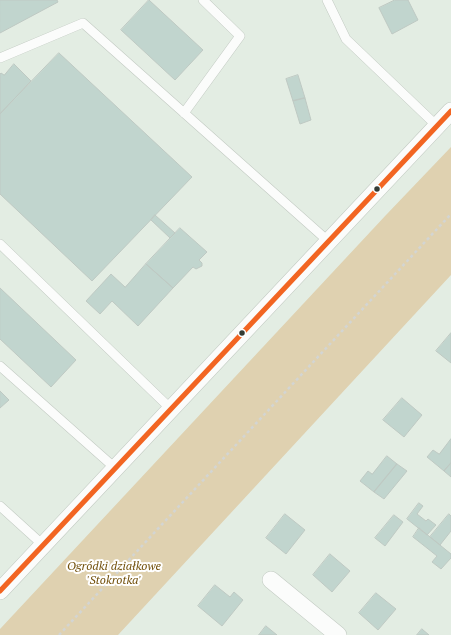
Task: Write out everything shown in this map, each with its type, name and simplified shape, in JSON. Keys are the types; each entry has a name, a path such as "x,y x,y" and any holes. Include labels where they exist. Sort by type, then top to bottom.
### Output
{"street":[{"path":"0,591 450,113"},
{"path":"271,580 338,635"}],"lane":[{"path":"184,113 240,36 203,0"},
{"path":"327,0 346,39 437,126"},
{"path":"0,58 83,23 328,242"},
{"path":"0,244 171,409"},
{"path":"0,366 115,468"},
{"path":"0,506 43,545"}],"path":[{"path":"59,635 451,214"}],"green space":[{"name":"Ogródki działkowe 'Stokrotka'","path":"451,147 451,275 118,635 0,635 0,629"}],"building":[{"path":"0,0 57,0 58,2 0,33"},
{"path":"149,0 203,50 175,80 121,30"},
{"path":"395,0 408,0 418,20 392,34 379,8"},
{"path":"59,53 192,177 92,281 0,194 0,114"},
{"path":"14,64 31,81 0,114 0,74 1,73 4,75"},
{"path":"298,75 305,98 293,101 286,79"},
{"path":"305,98 311,120 300,124 293,101"},
{"path":"155,215 175,233 170,238 151,220"},
{"path":"180,228 207,252 199,260 202,263 202,266 196,269 193,267 173,288 146,264"},
{"path":"146,264 173,288 138,326 112,301 100,314 86,301 111,274 125,287"},
{"path":"0,288 76,360 51,387 0,339"},
{"path":"451,333 451,363 436,351"},
{"path":"0,391 9,400 0,408"},
{"path":"402,398 422,415 404,437 383,420"},
{"path":"451,439 451,463 444,471 427,457 433,450 439,454"},
{"path":"387,456 397,464 374,492 360,481 368,471 372,474"},
{"path":"451,463 451,477 444,471"},
{"path":"397,464 407,471 384,499 374,492"},
{"path":"419,503 423,506 417,514 426,521 428,519 436,525 427,535 407,519"},
{"path":"285,514 305,530 286,554 266,538"},
{"path":"449,514 451,516 451,531 440,545 430,537"},
{"path":"394,515 403,522 385,546 375,538"},
{"path":"419,528 451,554 451,558 441,569 432,562 437,556 413,537"},
{"path":"330,554 350,571 332,592 313,575"},
{"path":"215,585 230,597 234,592 243,600 222,626 198,606"},
{"path":"376,593 396,609 378,630 359,613"},
{"path":"266,626 277,635 259,635"},
{"path":"422,629 429,635 417,635"}],"transit line":[{"path":"0,591 451,111"}]}
